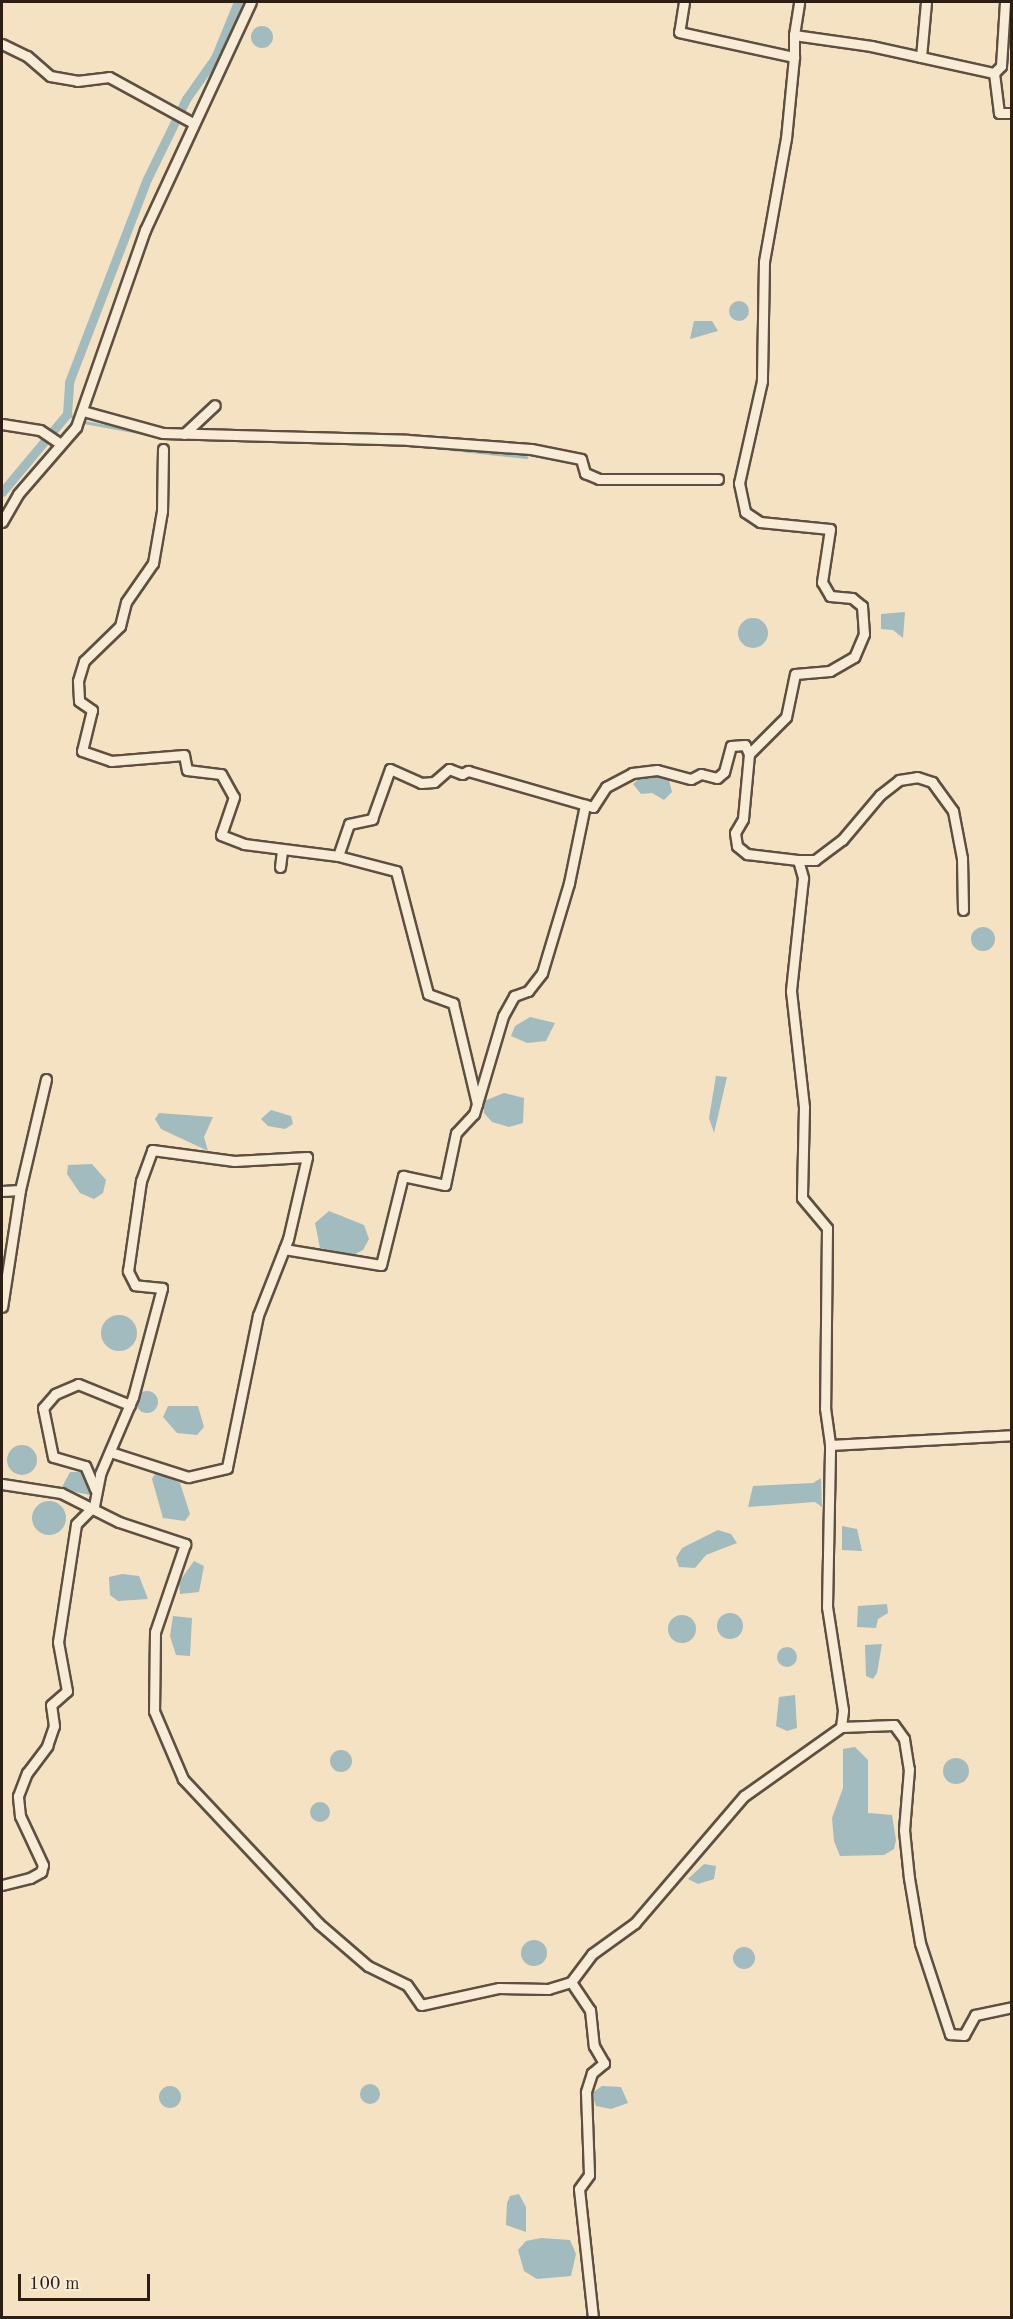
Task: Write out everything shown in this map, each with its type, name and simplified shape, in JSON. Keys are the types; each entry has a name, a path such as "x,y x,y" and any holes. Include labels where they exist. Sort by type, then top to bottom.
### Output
{"street":[{"path":"2,522 57,442 83,411 145,230 251,2"},
{"path":"684,2 679,32 794,57"},
{"path":"748,754 786,717 795,674 841,667 854,657 864,634 862,606 852,598 830,596 822,582 830,529 760,522 745,512 739,483 762,381 764,262 786,138 794,35 799,2"},
{"path":"921,57 926,2"},
{"path":"994,74 1002,66 1005,2"},
{"path":"794,35 921,57 994,74"},
{"path":"2,44 27,56 50,76 77,81 109,77 193,123"},
{"path":"994,74 999,113 1011,113"},
{"path":"184,434 216,405"},
{"path":"83,411 129,427 184,434 531,449 581,459 585,474 599,479 718,479"},
{"path":"2,424 40,430 57,442"},
{"path":"163,449 162,511 153,563 126,602 120,626 84,661 78,681 79,701 92,710 82,751 111,761 184,755 187,770 221,774 234,797 221,835 282,851 338,856 396,871 428,994 453,1003 477,1105"},
{"path":"338,856 350,824 372,819 390,770 421,783 434,782 449,769 462,774 468,771 593,807 606,788 632,773 657,770 691,779 701,774 717,778 724,772 731,747 745,745 748,754 737,846 747,854 815,860 842,840 880,795 899,780 917,777 932,782 953,811 962,858 963,910"},
{"path":"284,1249 381,1265 403,1176 445,1185 456,1133 477,1105 503,1016 514,996 528,991 542,973 569,883 585,805"},
{"path":"280,867 282,851"},
{"path":"798,860 803,904 791,991 804,1107 802,1198 827,1228 825,1407 830,1445 827,1607 843,1710 841,1727"},
{"path":"2,1307 20,1190 46,1079"},
{"path":"2,1885 30,1878 41,1872 43,1865 20,1816 18,1796 27,1773 47,1746 54,1726 51,1705 67,1691 58,1642 76,1524 94,1506 96,1491 110,1452 130,1406 162,1288 135,1285 128,1271 141,1181 152,1150 234,1161 307,1157 284,1249 258,1316 227,1468 188,1477 110,1452"},
{"path":"2,1191 20,1190"},
{"path":"96,1491 85,1466 53,1457 43,1408 55,1394 78,1384 130,1406"},
{"path":"830,1445 1011,1435"},
{"path":"2,1484 61,1493 94,1506 119,1521 185,1544 155,1632 154,1711 183,1779 217,1820 300,1898 318,1923 368,1966 407,1985 421,2005 499,1988 548,1989 572,1982 592,1954 651,1906 666,1882 744,1796 841,1727 894,1725 904,1739 909,1769 904,1830 917,1926 950,2034 964,2036 975,2015 1011,2007"},
{"path":"572,1982 590,2010 594,2046 604,2063 592,2073 586,2092 589,2175 579,2189 593,2318"}],"water":[{"path":"262,26 270,29 273,37 270,45 262,48 254,45 251,37 254,29"},
{"path":"739,301 746,304 749,311 746,318 739,321 732,318 729,311 732,304"},
{"path":"694,321 712,321 718,331 690,339"},
{"path":"905,612 903,638 893,630 881,629 881,614"},
{"path":"753,618 764,622 768,633 764,644 753,648 742,644 738,633 742,622"},
{"path":"662,776 669,780 672,792 664,800 652,793 641,794 633,784 641,777"},
{"path":"983,927 992,930 995,939 992,948 983,951 974,948 971,939 974,930"},
{"path":"530,1017 555,1023 546,1041 527,1043 511,1036 515,1026"},
{"path":"716,1076 727,1077 714,1133 709,1118"},
{"path":"504,1093 524,1098 523,1123 509,1127 492,1122 484,1113 484,1101"},
{"path":"271,1110 291,1116 293,1124 285,1129 268,1126 261,1119"},
{"path":"159,1113 213,1117 204,1137 208,1151 161,1129 155,1119"},
{"path":"92,1164 106,1180 103,1193 94,1199 80,1193 67,1174 68,1165"},
{"path":"329,1211 364,1225 369,1239 363,1250 353,1255 320,1248 315,1223"},
{"path":"119,1315 132,1320 137,1333 132,1346 119,1351 106,1346 101,1333 106,1320"},
{"path":"147,1391 155,1394 158,1402 155,1410 147,1413 139,1410 136,1402 139,1394"},
{"path":"168,1406 198,1406 204,1427 197,1435 177,1433 163,1417"},
{"path":"22,1445 33,1449 37,1460 33,1471 22,1475 11,1471 7,1460 11,1449"},
{"path":"70,1472 83,1472 92,1490 90,1495 61,1489"},
{"path":"156,1472 180,1483 190,1514 185,1521 163,1518 152,1479"},
{"path":"821,1478 822,1507 815,1502 748,1507 753,1486 813,1483"},
{"path":"49,1501 61,1506 66,1518 61,1530 49,1535 37,1530 32,1518 37,1506"},
{"path":"842,1526 857,1529 862,1551 842,1550"},
{"path":"718,1530 731,1534 737,1543 706,1555 695,1568 679,1567 676,1558 682,1548"},
{"path":"194,1561 204,1566 199,1592 180,1594 179,1582"},
{"path":"122,1574 139,1576 148,1599 118,1601 110,1595 109,1577"},
{"path":"887,1604 888,1613 878,1619 876,1628 857,1627 858,1606"},
{"path":"730,1613 739,1617 743,1626 739,1635 730,1639 721,1635 717,1626 721,1617"},
{"path":"682,1615 692,1619 696,1629 692,1639 682,1643 672,1639 668,1629 672,1619"},
{"path":"173,1616 192,1618 190,1656 176,1655 170,1636"},
{"path":"882,1644 877,1673 873,1679 866,1676 865,1645"},
{"path":"783,1647 791,1647 797,1653 797,1661 791,1667 783,1667 777,1661 777,1653"},
{"path":"795,1695 797,1728 787,1731 776,1726 779,1697"},
{"path":"855,1747 868,1760 868,1813 892,1815 896,1840 894,1849 884,1855 840,1856 834,1841 832,1818 843,1788 843,1749"},
{"path":"341,1750 349,1753 352,1761 349,1769 341,1772 333,1769 330,1761 333,1753"},
{"path":"956,1758 965,1762 969,1771 965,1780 956,1784 947,1780 943,1771 947,1762"},
{"path":"320,1802 327,1805 330,1812 327,1819 320,1822 313,1819 310,1812 313,1805"},
{"path":"704,1864 716,1866 714,1879 698,1884 688,1879"},
{"path":"534,1940 543,1944 547,1953 543,1962 534,1966 525,1962 521,1953 525,1944"},
{"path":"744,1947 752,1950 755,1958 752,1966 744,1969 736,1966 733,1958 736,1950"},
{"path":"370,2084 377,2087 380,2094 377,2101 370,2104 363,2101 360,2094 363,2087"},
{"path":"170,2086 178,2089 181,2097 178,2105 170,2108 162,2105 159,2097 162,2089"},
{"path":"602,2086 621,2087 628,2103 611,2109 596,2106 592,2093"},
{"path":"519,2194 526,2207 526,2232 506,2225 507,2203 510,2196"},
{"path":"541,2238 570,2240 576,2254 571,2276 537,2279 524,2271 518,2250 526,2241"}],"waterway":[{"path":"2,492 67,414 69,382 147,179 186,99 215,58 238,2"},
{"path":"67,414 77,419"},
{"path":"84,422 160,436"},
{"path":"166,437 411,445"},
{"path":"424,446 526,457"}]}
